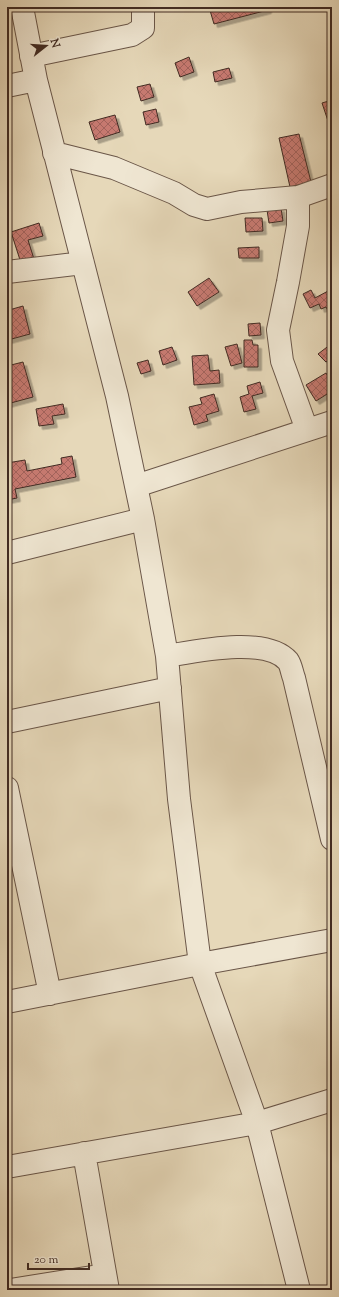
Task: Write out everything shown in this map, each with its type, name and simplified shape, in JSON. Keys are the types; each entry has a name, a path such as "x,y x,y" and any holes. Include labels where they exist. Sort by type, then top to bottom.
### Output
{"street":[{"path":"22,7 36,80 117,396 143,519 167,656 179,799 200,964 257,1122 299,1290"},
{"path":"31,56 132,35 144,28 144,7"},
{"path":"7,86 36,80"},
{"path":"54,153 114,168 174,193 194,205 207,209 241,202 298,197 332,185"},
{"path":"298,197 298,226 278,330 282,361 307,430"},
{"path":"7,272 83,263"},
{"path":"136,486 332,422"},
{"path":"7,553 143,519"},
{"path":"167,656 228,647 259,648 275,651 289,661 332,839"},
{"path":"7,722 170,688"},
{"path":"7,788 50,994"},
{"path":"7,1002 332,940"},
{"path":"7,1167 257,1122 332,1100"},
{"path":"10,1290 106,1283 84,1154"}],"building":[{"path":"209,7 268,7 268,10 214,24"},
{"path":"189,57 194,72 180,77 175,63"},
{"path":"229,68 232,78 215,82 213,72"},
{"path":"150,84 154,97 141,101 137,87"},
{"path":"332,100 332,120 328,121 322,103"},
{"path":"156,109 159,122 146,125 143,112"},
{"path":"115,115 120,132 95,140 89,122"},
{"path":"299,134 311,182 290,187 279,138"},
{"path":"281,208 283,221 269,223 267,210"},
{"path":"245,218 262,218 263,231 246,232"},
{"path":"39,223 43,236 28,240 34,259 21,263 11,232"},
{"path":"259,247 259,258 239,258 238,248"},
{"path":"209,278 219,292 197,306 188,292"},
{"path":"311,290 315,298 330,290 332,293 332,318 326,307 321,309 319,304 310,308 303,294"},
{"path":"7,303 9,310 23,306 30,334 8,340"},
{"path":"260,323 261,335 249,336 248,324"},
{"path":"244,340 252,340 253,345 258,345 258,367 244,367"},
{"path":"237,344 242,363 231,366 225,347"},
{"path":"331,344 332,359 331,358 326,362 318,354"},
{"path":"172,347 177,360 163,365 159,351"},
{"path":"208,355 210,371 219,370 220,383 194,385 192,356"},
{"path":"148,360 151,371 141,374 137,363"},
{"path":"23,362 33,397 7,404 7,366"},
{"path":"326,373 330,379 332,378 332,391 316,401 306,385"},
{"path":"260,382 263,393 252,396 256,409 244,412 240,397 249,394 247,386"},
{"path":"214,394 219,411 206,415 208,421 194,425 189,407 202,404 200,398"},
{"path":"63,404 65,414 52,416 54,424 39,426 36,409"},
{"path":"72,456 76,477 15,489 17,498 7,500 7,463 25,460 27,471 62,464 61,458"}]}
